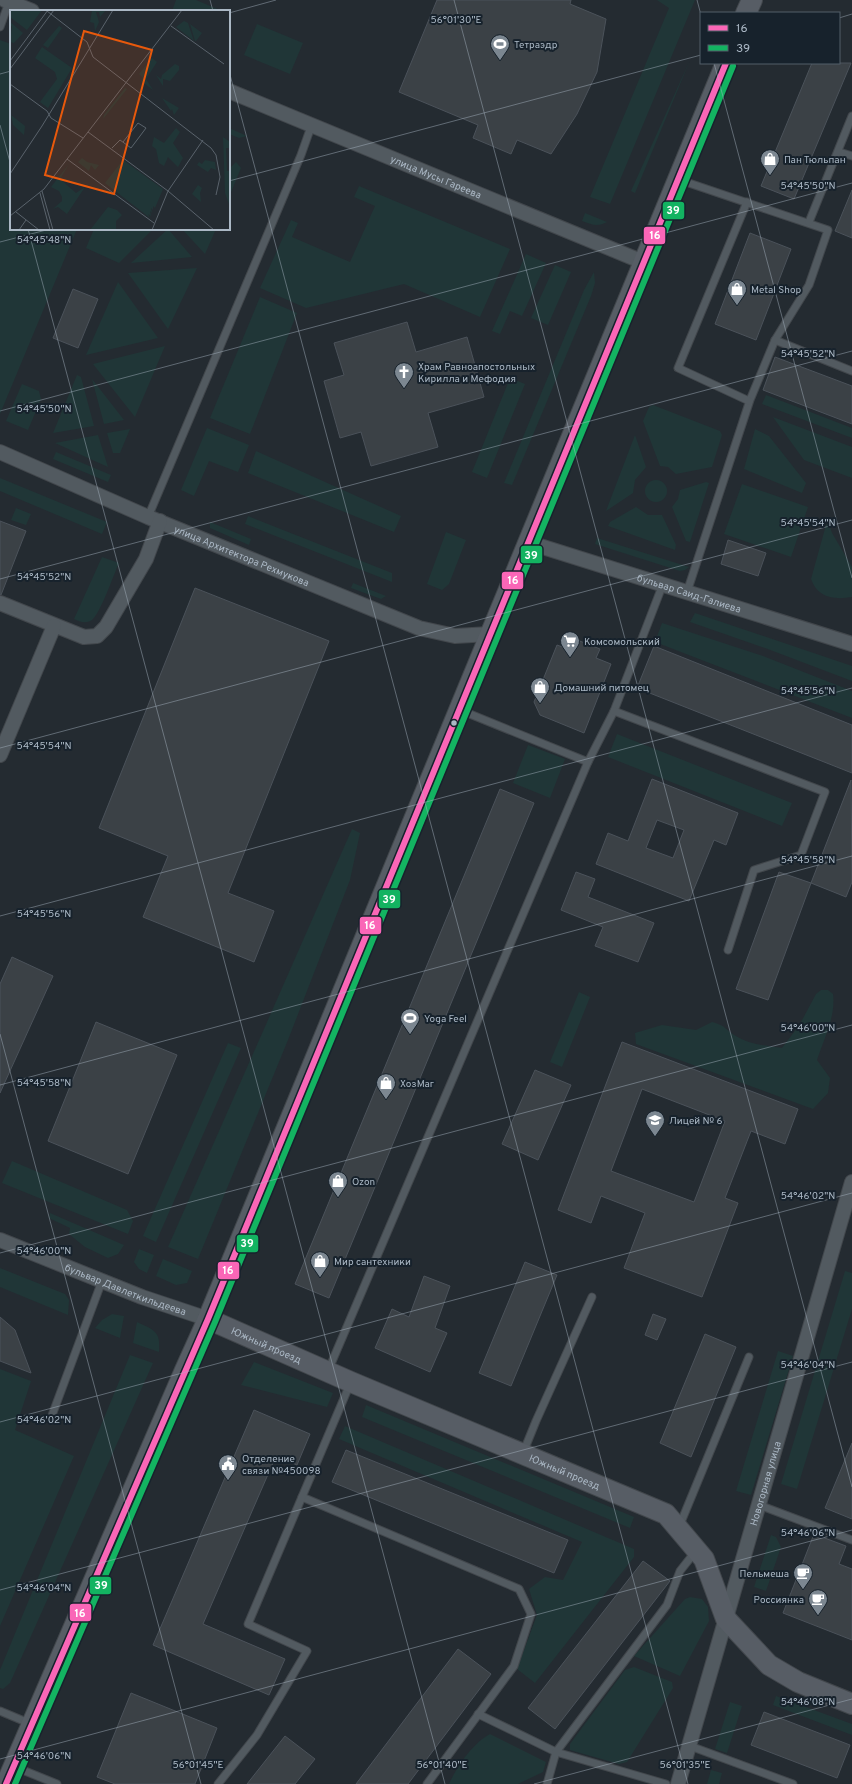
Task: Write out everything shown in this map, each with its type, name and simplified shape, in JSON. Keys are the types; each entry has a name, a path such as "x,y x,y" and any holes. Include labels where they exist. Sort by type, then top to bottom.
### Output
{"main road":[{"path":"746,12 752,0"},
{"path":"10,1775 208,1319 527,542 726,64"},
{"name":"Южный проезд","path":"208,1319 327,1372 666,1514 704,1559 726,1618 770,1665 782,1674 852,1704"}],"street":[{"path":"7,1 30,10"},
{"name":"улица Мусы Гареева","path":"230,91 643,262"},
{"name":"улица Архитектора Рехмукова","path":"0,452 154,519 419,628 455,636 490,634"},
{"path":"0,604 84,637 97,636 106,627 146,559 154,519"},
{"name":"бульвар Саид-Галиева","path":"527,542 852,644"},
{"path":"0,755 54,626"},
{"name":"Новогорная улица","path":"678,1784 852,1182"},
{"name":"бульвар Давлеткильдеева","path":"0,1240 102,1281 208,1319"}],"lane":[{"path":"0,27 7,1"},
{"path":"809,222 839,152 852,116"},
{"path":"154,519 312,124"},
{"path":"839,152 852,156"},
{"path":"677,179 809,222 828,230 809,285 775,340 749,401 687,592"},
{"path":"746,202 678,368 749,401"},
{"path":"775,340 852,371"},
{"path":"327,1372 588,762 614,711 663,584"},
{"path":"459,710 588,762"},
{"path":"614,711 825,792 802,855 754,870 728,950"},
{"path":"51,1418 102,1281"},
{"path":"523,1454 536,1421 592,1297"},
{"path":"678,1528 749,1357"},
{"path":"218,1784 257,1734 306,1651 248,1624 351,1382"},
{"path":"302,1497 519,1589 531,1614 514,1666 427,1784"},
{"path":"759,1505 852,1540"},
{"path":"547,1784 556,1752 667,1605 680,1571 696,1550"},
{"path":"0,1711 32,1724"},
{"path":"478,1714 556,1752 666,1784"},
{"path":"690,1746 793,1784"},
{"path":"10,1775 57,1784"}],"green space":[{"path":"176,0 196,0 220,10 172,10"},
{"path":"657,0 695,0 610,204 590,197 669,8"},
{"path":"257,24 303,43 290,74 244,55"},
{"path":"0,40 10,44 10,230 77,230 0,414"},
{"path":"690,60 635,193 631,191"},
{"path":"230,128 247,136 239,138 230,134"},
{"path":"236,162 241,168 230,195 230,168"},
{"path":"359,186 510,249 480,317 404,284 306,308 260,288 291,220 298,223 292,237 350,262 375,206 354,197"},
{"path":"585,213 607,222 601,225 589,224 582,221"},
{"path":"94,230 152,230 119,263 86,248"},
{"path":"167,230 169,230 192,257 131,263"},
{"path":"183,230 216,230 205,254"},
{"path":"526,254 546,263 522,316 510,311 500,334 492,331"},
{"path":"555,265 571,272 548,325 531,318"},
{"path":"197,268 168,329 128,273"},
{"path":"594,272 595,283 591,296 512,485 504,483 584,290"},
{"path":"118,282 158,338 86,355"},
{"path":"260,297 297,313 250,434 210,418"},
{"path":"165,346 135,417 93,364"},
{"path":"77,375 81,377 94,426 53,433"},
{"path":"510,378 525,384 487,478 472,472"},
{"path":"92,379 124,420 104,424"},
{"path":"22,384 39,391 41,399 28,430 6,421"},
{"path":"766,395 852,428 852,438 762,404"},
{"path":"653,405 720,431 722,435 712,467 676,474 668,467 660,466 643,421 649,407"},
{"path":"773,417 852,447 852,478 804,460"},
{"path":"207,428 249,445 238,472 209,461 194,496 181,490"},
{"path":"130,429 120,453 113,453 107,433"},
{"path":"755,429 769,436 806,483 802,493 744,469"},
{"path":"98,435 108,467 55,443"},
{"path":"635,435 646,467 635,480 633,493 606,511"},
{"path":"256,451 401,516 394,532 248,473"},
{"path":"56,452 111,475 108,482 53,459"},
{"path":"0,478 107,522 102,534 0,491"},
{"path":"656,480 664,483 667,491 664,499 656,502 648,499 645,491 648,483"},
{"path":"706,482 709,483 690,542 686,541 672,507 678,499 680,490"},
{"path":"742,484 808,507 791,557 724,534"},
{"path":"636,507 648,515 662,515 676,545 675,550 608,526 610,522"},
{"path":"16,508 31,514 26,525 11,520"},
{"path":"248,516 392,573 392,582 245,524"},
{"path":"210,522 251,539 249,545 210,528"},
{"path":"829,524 832,533 852,567 852,597 833,598 822,594 811,579 826,525"},
{"path":"446,532 466,540 449,584 442,590 427,584"},
{"path":"597,538 689,567 680,571 595,544"},
{"path":"102,557 119,563 103,602 95,616 88,622 78,621 74,619"},
{"path":"353,583 386,596 381,599 351,588"},
{"path":"695,613 852,666 852,681 765,648 690,622"},
{"path":"662,623 763,656 852,691 852,718 655,642"},
{"path":"617,734 792,803 782,826 608,757"},
{"path":"528,745 565,759 550,798 513,783"},
{"path":"352,829 360,833 350,880 288,1040 198,1259 168,1247"},
{"path":"821,990 828,990 833,994 833,1011 817,1060 830,1078 828,1093 813,1109 636,1044 635,1033 662,1025 696,1030 712,1022 723,1026 732,1034 746,1041 782,1048 800,1024 816,994"},
{"path":"579,992 590,997 562,1067 550,1062"},
{"path":"228,1043 241,1048 156,1242 143,1236"},
{"path":"12,1161 127,1210 133,1221 128,1234 2,1183"},
{"path":"50,1213 124,1245 118,1254 108,1258 85,1247 69,1234 70,1228 49,1218"},
{"path":"139,1249 154,1255 147,1273 139,1269 134,1262"},
{"path":"163,1259 192,1271 187,1283 176,1285 156,1276"},
{"path":"0,1268 65,1294 69,1300 68,1315 0,1287"},
{"path":"845,1271 852,1273 852,1309 797,1489 781,1484"},
{"path":"112,1314 124,1316 120,1338 95,1328 102,1320"},
{"path":"137,1322 155,1332 159,1340 159,1352 133,1343"},
{"path":"778,1351 793,1356 751,1495 736,1491"},
{"path":"130,1355 153,1363 10,1683 3,1689 0,1688 0,1670"},
{"path":"254,1362 333,1393 327,1407 241,1385"},
{"path":"0,1369 31,1381 15,1430 74,1456 0,1626"},
{"path":"366,1405 634,1517 630,1528 362,1417"},
{"path":"345,1426 634,1549 634,1557 535,1683 517,1669 537,1615 529,1589 545,1577 563,1580 582,1542 339,1439"},
{"path":"771,1535 776,1537 781,1547 766,1591 754,1587"},
{"path":"690,1597 702,1599 708,1607 709,1621 680,1676 634,1656 685,1599"},
{"path":"634,1667 672,1682 673,1688 627,1762 619,1764 570,1750 570,1744 625,1670"},
{"path":"776,1696 852,1724 852,1735 773,1705"},
{"path":"730,1702 742,1706 727,1753 715,1749"},
{"path":"490,1734 546,1762 543,1772 518,1784 449,1784 456,1770 466,1756 478,1743"},
{"path":"711,1770 722,1773 719,1784 707,1784"}],"building":[{"path":"437,0 571,0 570,4 606,19 597,72 577,114 551,154 517,140 511,154 473,138 478,125 399,92"},
{"path":"851,63 794,199 761,186 812,64"},
{"path":"852,190 852,238 835,231"},
{"path":"750,233 791,249 756,340 715,324"},
{"path":"73,289 98,299 78,348 53,338"},
{"name":"Храм Равноапостольных Кирилла и Мефодия","path":"407,322 416,352 467,337 484,397 428,413 438,447 371,466 361,432 340,438 324,381 344,375 334,343"},
{"path":"775,357 852,386 852,424 763,390"},
{"path":"0,521 26,531 1,595 0,595"},
{"path":"728,540 766,553 758,576 721,564"},
{"path":"195,588 329,641 228,893 274,911 254,962 143,917 168,856 99,828"},
{"path":"572,638 600,649 596,658 611,664 584,733 540,715 534,702 557,645 568,649"},
{"path":"654,646 852,725 852,773 637,688"},
{"path":"652,779 738,813 726,845 714,840 689,901 596,864 608,833 628,841","holes":["657,820 684,830 673,858 646,848"]},
{"path":"851,780 852,882 846,897 811,883"},
{"path":"500,789 534,803 329,1298 295,1284"},
{"path":"576,872 595,879 588,897 654,923 638,962 595,946 603,927 561,910"},
{"path":"779,872 811,883 768,1000 736,989"},
{"path":"12,957 53,976 0,1093 0,984"},
{"path":"96,1022 177,1055 128,1174 48,1141"},
{"path":"622,1042 798,1109 785,1144 751,1131 725,1198 738,1203 702,1297 624,1268 645,1213 601,1196 591,1223 558,1210","holes":["642,1089 725,1121 694,1202 611,1171"]},
{"path":"535,1070 571,1085 538,1160 502,1144"},
{"path":"525,1262 557,1275 511,1386 479,1373"},
{"path":"424,1276 450,1286 435,1328 447,1333 430,1372 375,1348 392,1309 409,1317"},
{"path":"653,1314 666,1319 657,1340 645,1335"},
{"path":"0,1317 15,1330 31,1373 0,1361"},
{"path":"705,1334 736,1347 691,1457 660,1443"},
{"path":"254,1410 310,1434 297,1465 276,1456 203,1624 285,1659 269,1695 153,1645"},
{"path":"852,1443 852,1519 825,1508"},
{"path":"346,1450 568,1540 554,1573 332,1482"},
{"path":"814,1534 846,1546 839,1564 852,1569 852,1640 783,1613"},
{"path":"643,1561 670,1581 555,1729 528,1708"},
{"path":"458,1649 491,1674 408,1784 356,1784"},
{"path":"131,1693 217,1728 195,1784 115,1784 97,1777"},
{"path":"764,1712 850,1745 837,1778 751,1745"},
{"path":"285,1736 315,1759 295,1784 247,1784"}],"transit line":[{"name":"16","path":"6,1784 208,1319 726,64"},
{"name":"39","path":"15,1784 215,1322 733,66"}],"place":[{"name":"Тетраэдр","path":"500,61"},
{"name":"Пан Тюльпан","path":"770,176"},
{"name":"Metal Shop","path":"737,306"},
{"name":"Храм Равноапостольных Кирилла и Мефодия","path":"404,389"},
{"name":"Комсомольский","path":"570,658"},
{"name":"Домашний питомец","path":"540,704"},
{"name":"Yoga Feel","path":"410,1035"},
{"name":"ХозМаг","path":"386,1100"},
{"name":"Лицей № 6","path":"655,1137"},
{"name":"Ozon","path":"338,1198"},
{"name":"Мир сантехники","path":"320,1278"},
{"name":"Отделение связи №450098","path":"228,1481"},
{"name":"Пельмеша","path":"803,1590"},
{"name":"Россиянка","path":"818,1616"}]}
